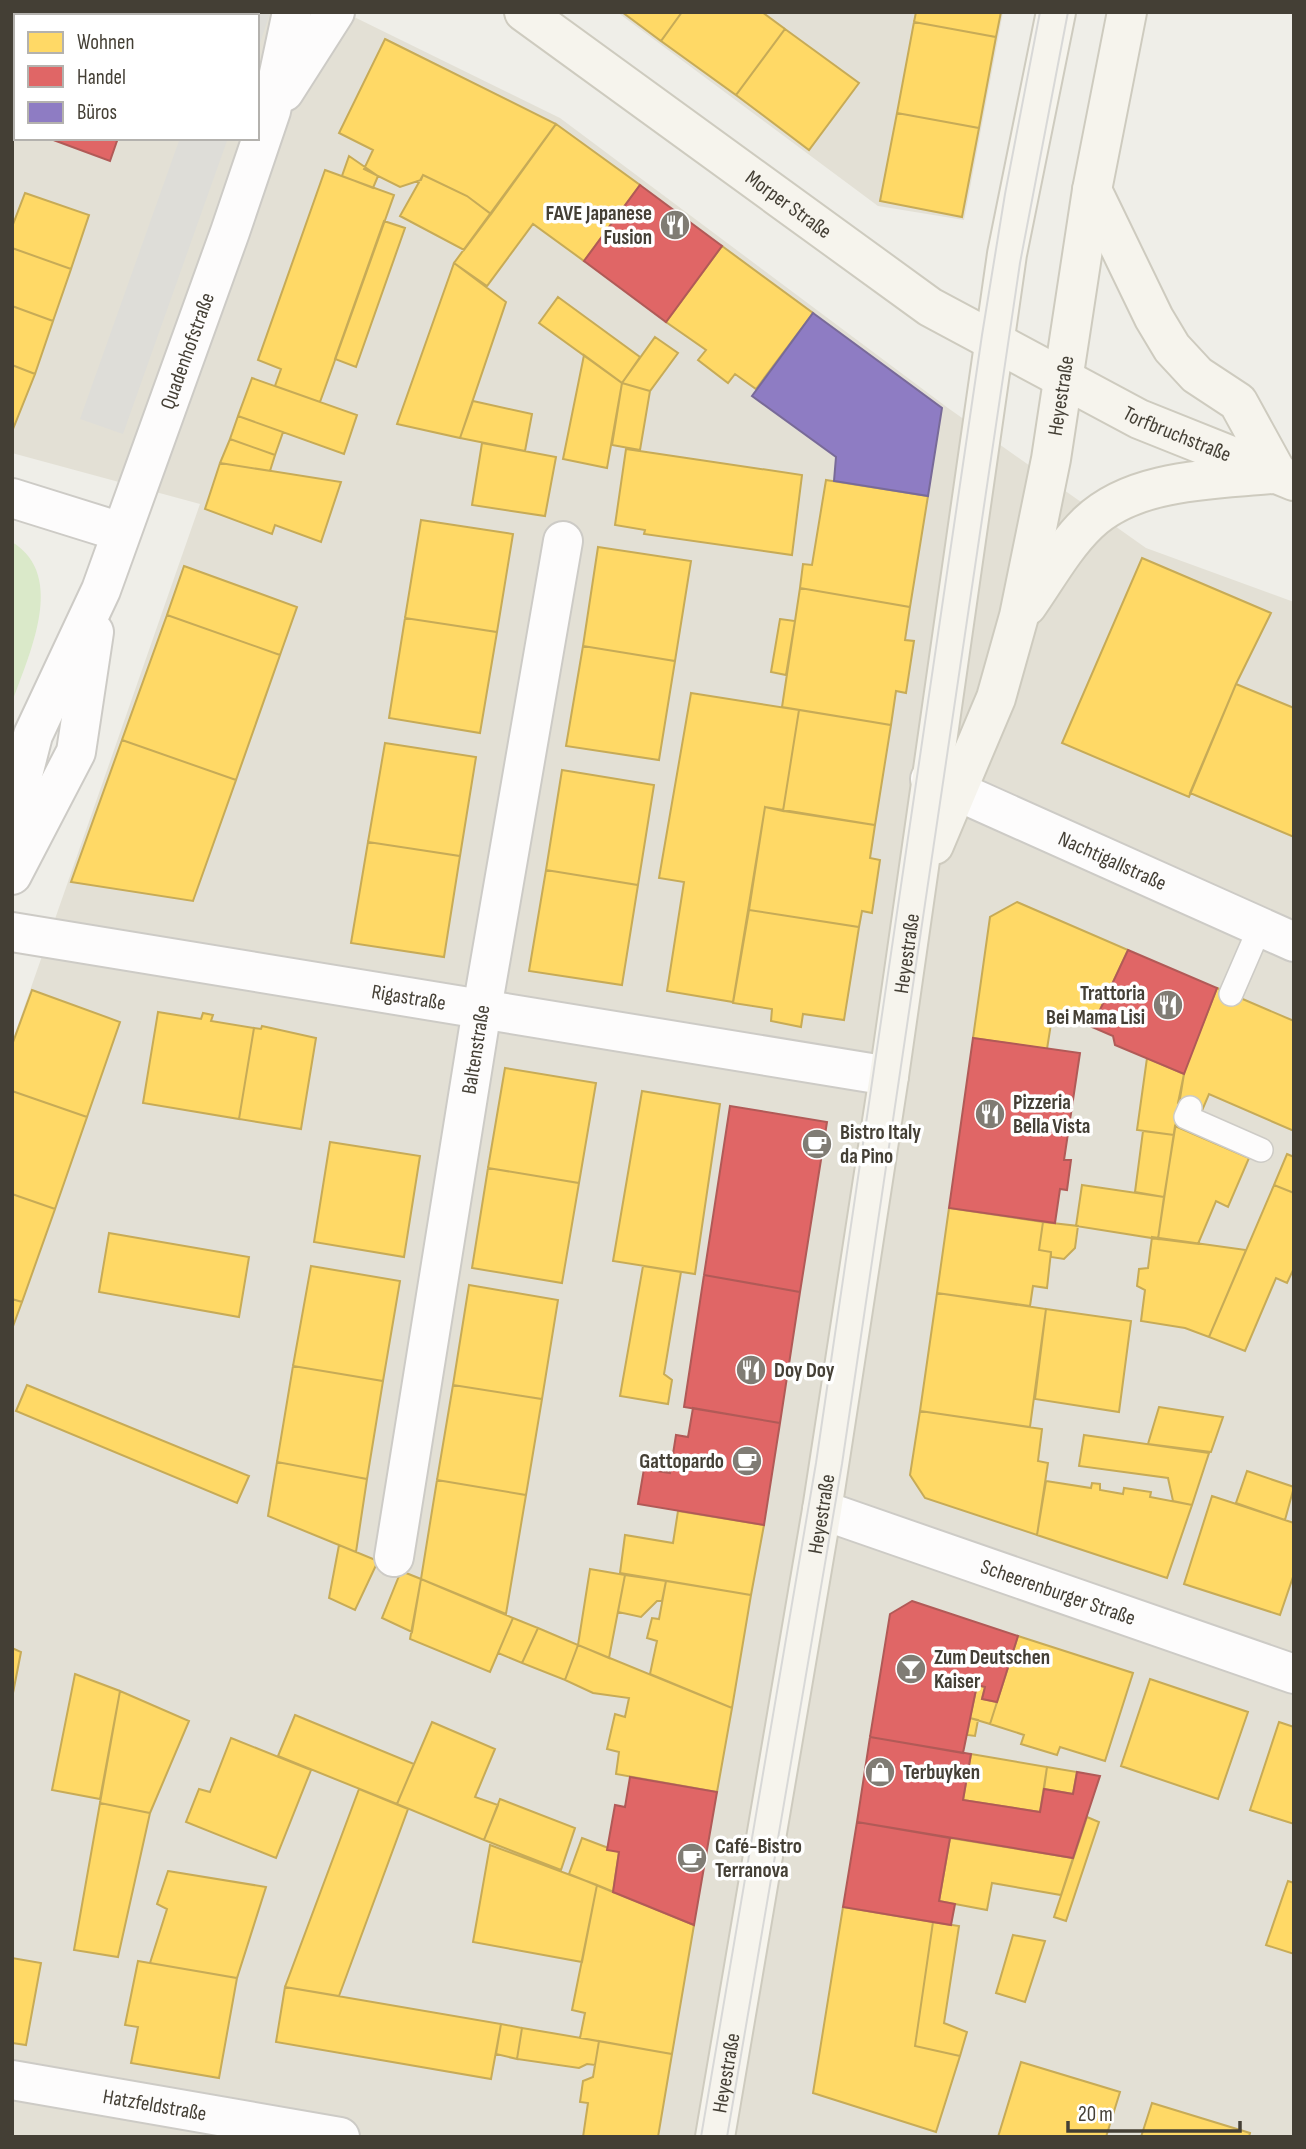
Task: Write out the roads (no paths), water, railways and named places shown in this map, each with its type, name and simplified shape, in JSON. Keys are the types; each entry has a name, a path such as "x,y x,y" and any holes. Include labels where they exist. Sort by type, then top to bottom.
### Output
{"main road":[{"name":"Morper Straße","path":"524,12 930,307 1063,379"},
{"name":"Heyestraße","path":"716,2137 822,1510 915,889 943,785 995,341 1015,208 1056,12"},
{"name":"Heyestraße","path":"943,785 996,698 1019,616 1063,379 1092,190 1127,12"},
{"path":"1019,616 1087,524 1112,503 1172,485 1286,477 1238,402 1197,375 1172,348 1154,318 1092,190"},
{"name":"Torfbruchstraße","path":"1063,379 1139,419 1286,477"}],"street":[{"name":"Quadenhofstraße","path":"12,818 33,735 101,590 271,111 292,12"},
{"name":"Quadenhofstraße","path":"271,111 335,12"},
{"path":"12,498 121,532"},
{"name":"Baltenstraße","path":"394,1557 482,1009 563,541"},
{"name":"Quadenhofstraße","path":"12,875 76,751 101,590"},
{"name":"Nachtigallstraße","path":"943,785 1277,935"},
{"name":"Rigastraße","path":"12,932 889,1076"},
{"name":"Scheerenburger Straße","path":"822,1510 1294,1674"},
{"name":"Hatzfeldstraße","path":"12,2080 340,2137"}],"lane":[{"path":"1231,994 1277,935"},
{"path":"1190,1108 1186,1117 1261,1150"}],"tram line":[{"path":"701,2137 816,1463 982,335 1005,194 1040,12"},
{"path":"727,2137 842,1464 1020,263 1068,12"}],"place":[{"name":"FAVE Japanese Fusion","path":"675,225"},
{"name":"Trattoria Bei Mama Lisi","path":"1168,1005"},
{"name":"Pizzeria Bella Vista","path":"990,1114"},
{"name":"Bistro Italy da Pino","path":"817,1144"},
{"name":"Doy Doy","path":"751,1370"},
{"name":"Gattopardo","path":"747,1461"},
{"name":"Zum Deutschen Kaiser","path":"911,1669"},
{"name":"Terbuyken","path":"880,1772"},
{"name":"Café-Bistro Terranova","path":"692,1858"}]}
